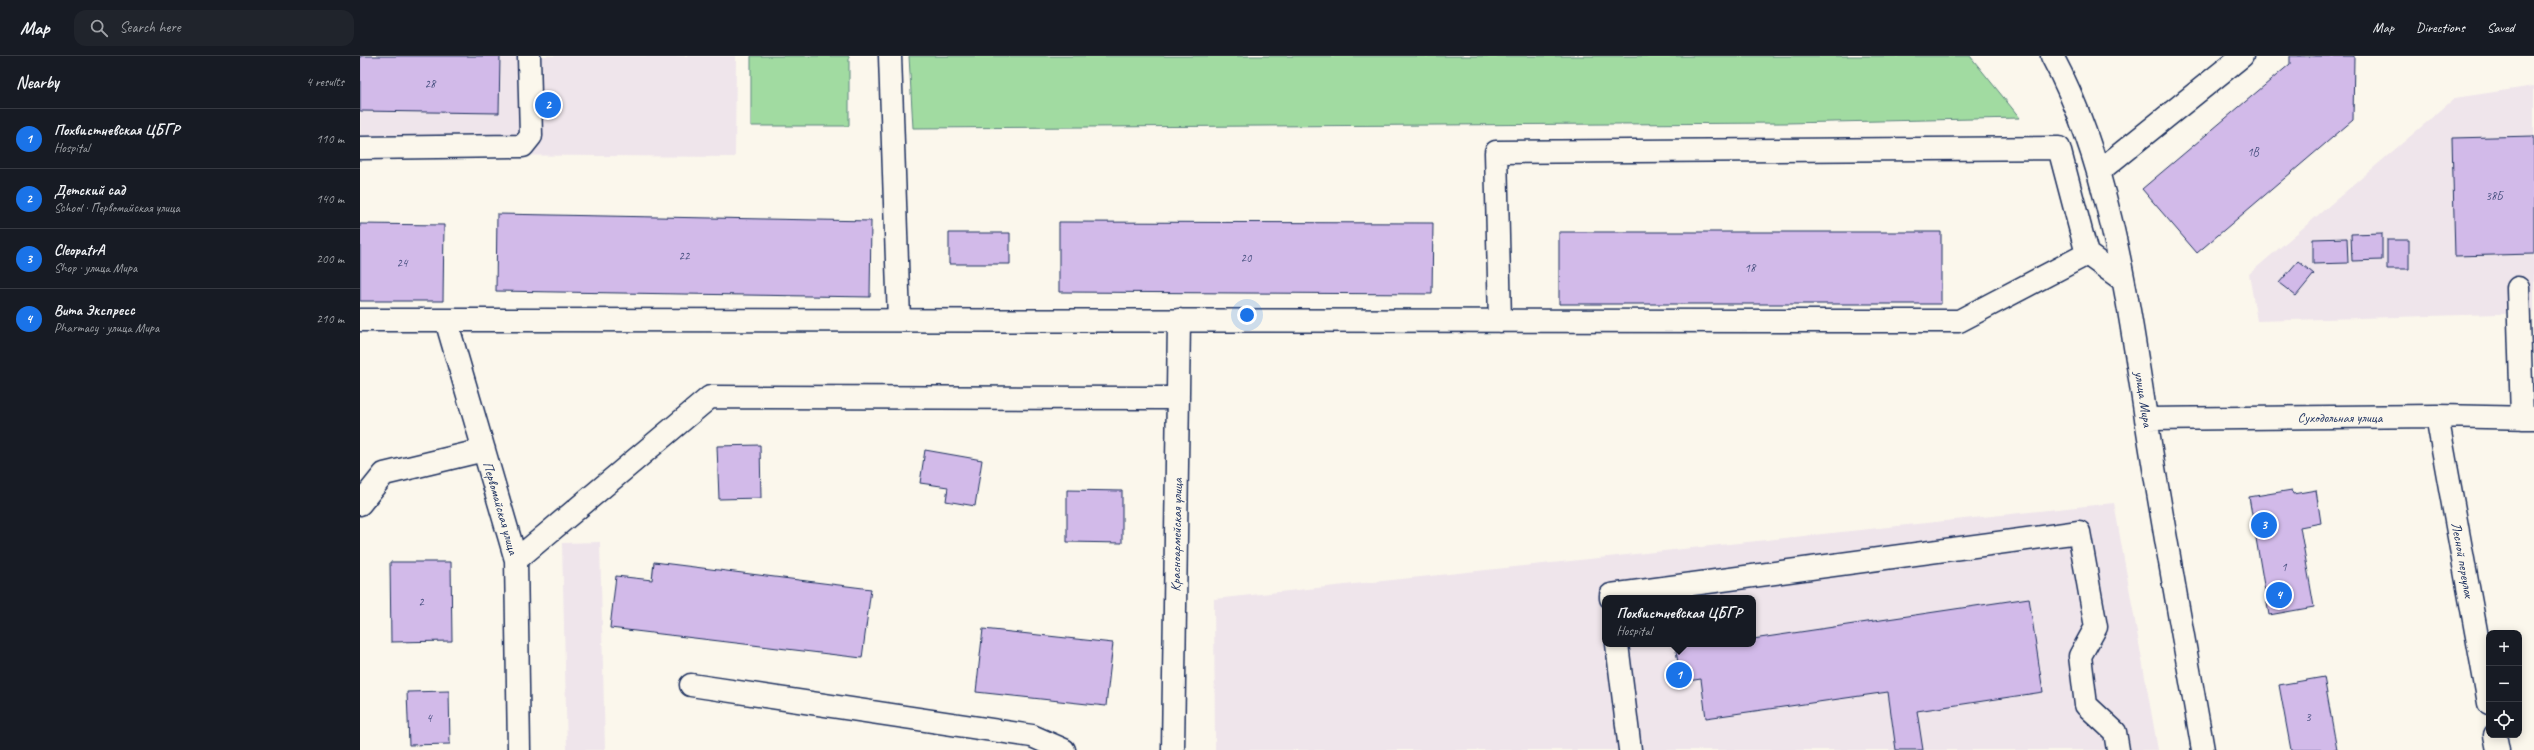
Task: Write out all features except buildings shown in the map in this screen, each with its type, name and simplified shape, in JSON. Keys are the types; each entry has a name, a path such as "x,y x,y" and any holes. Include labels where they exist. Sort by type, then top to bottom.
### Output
{"street":[{"path":"360,148 523,146 531,136 529,56"},
{"path":"890,56 899,320"},
{"name":"улица Мира","path":"2052,56 2065,80 2098,172 2123,280 2203,750"},
{"path":"2098,172 2242,56"},
{"path":"1500,321 1496,152 2059,148 2087,254 2123,280"},
{"path":"360,320 1959,321 2087,254"},
{"path":"2518,288 2528,418"},
{"name":"Первомайская улица","path":"446,320 516,560 519,750"},
{"name":"Красноармейская улица","path":"1173,750 1179,320"},
{"path":"516,560 710,397 1178,398"},
{"name":"Суходольная улица","path":"2146,418 2437,416 2528,418"},
{"name":"Лесной переулок","path":"2437,416 2489,702"},
{"path":"360,504 384,474 484,450"},
{"path":"1611,595 2079,532 2096,627 2080,656 2086,705 2115,732 2118,750"},
{"path":"1617,647 1630,750"},
{"path":"691,685 1032,736 1064,750"},
{"path":"2496,738 2498,750"}],"shaded area":[{"path":"360,56 736,56 735,157 360,154"},
{"path":"2534,86 2534,313 2257,321 2249,274 2455,98"},
{"path":"2114,503 2158,750 1215,750 1214,599"},
{"path":"600,542 605,750 567,750 562,543"}],"green space":[{"path":"751,56 849,56 849,126 751,126"},
{"path":"909,56 1970,56 2020,118 1786,123 913,128"}],"place":[{"name":"Детский сад","path":"548,105"},
{"name":"CleopatrA","path":"2264,525"},
{"name":"Вита Экспресс","path":"2279,595"},
{"name":"Похвистневская ЦБГР","path":"1679,675"}]}
